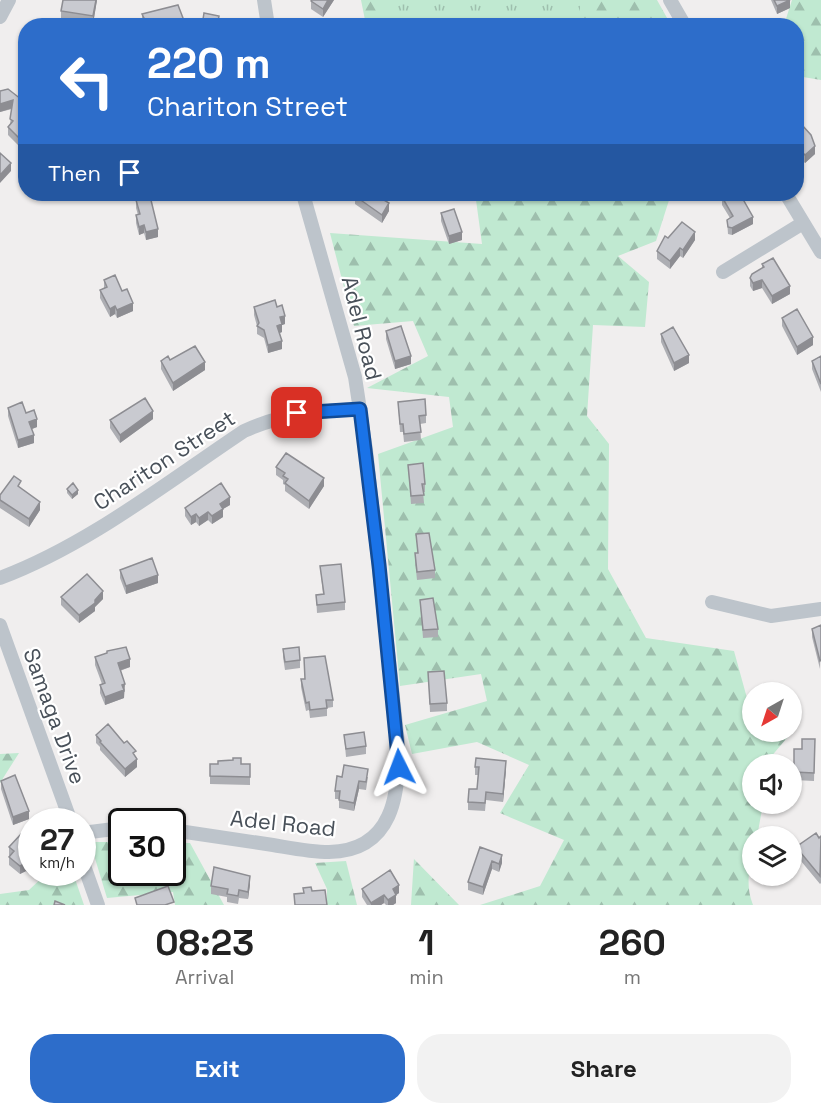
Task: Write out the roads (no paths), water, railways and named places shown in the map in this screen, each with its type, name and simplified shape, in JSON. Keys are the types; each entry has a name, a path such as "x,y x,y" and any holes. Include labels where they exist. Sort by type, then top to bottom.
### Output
{"street":[{"path":"0,17 9,0"},
{"path":"264,0 267,18"},
{"path":"670,0 680,18"},
{"name":"Adel Road","path":"186,832 328,852 341,851 364,843 374,836 388,818 398,784 398,743 360,409 346,338 305,201"},
{"path":"790,201 821,252"},
{"path":"723,272 803,223"},
{"name":"Chariton Street","path":"0,578 25,569 86,535 244,431 263,422 312,410 360,409"},
{"path":"712,602 771,616 821,609"},
{"name":"Samaga Drive","path":"0,625 66,808"},
{"path":"91,886 98,905"}]}
